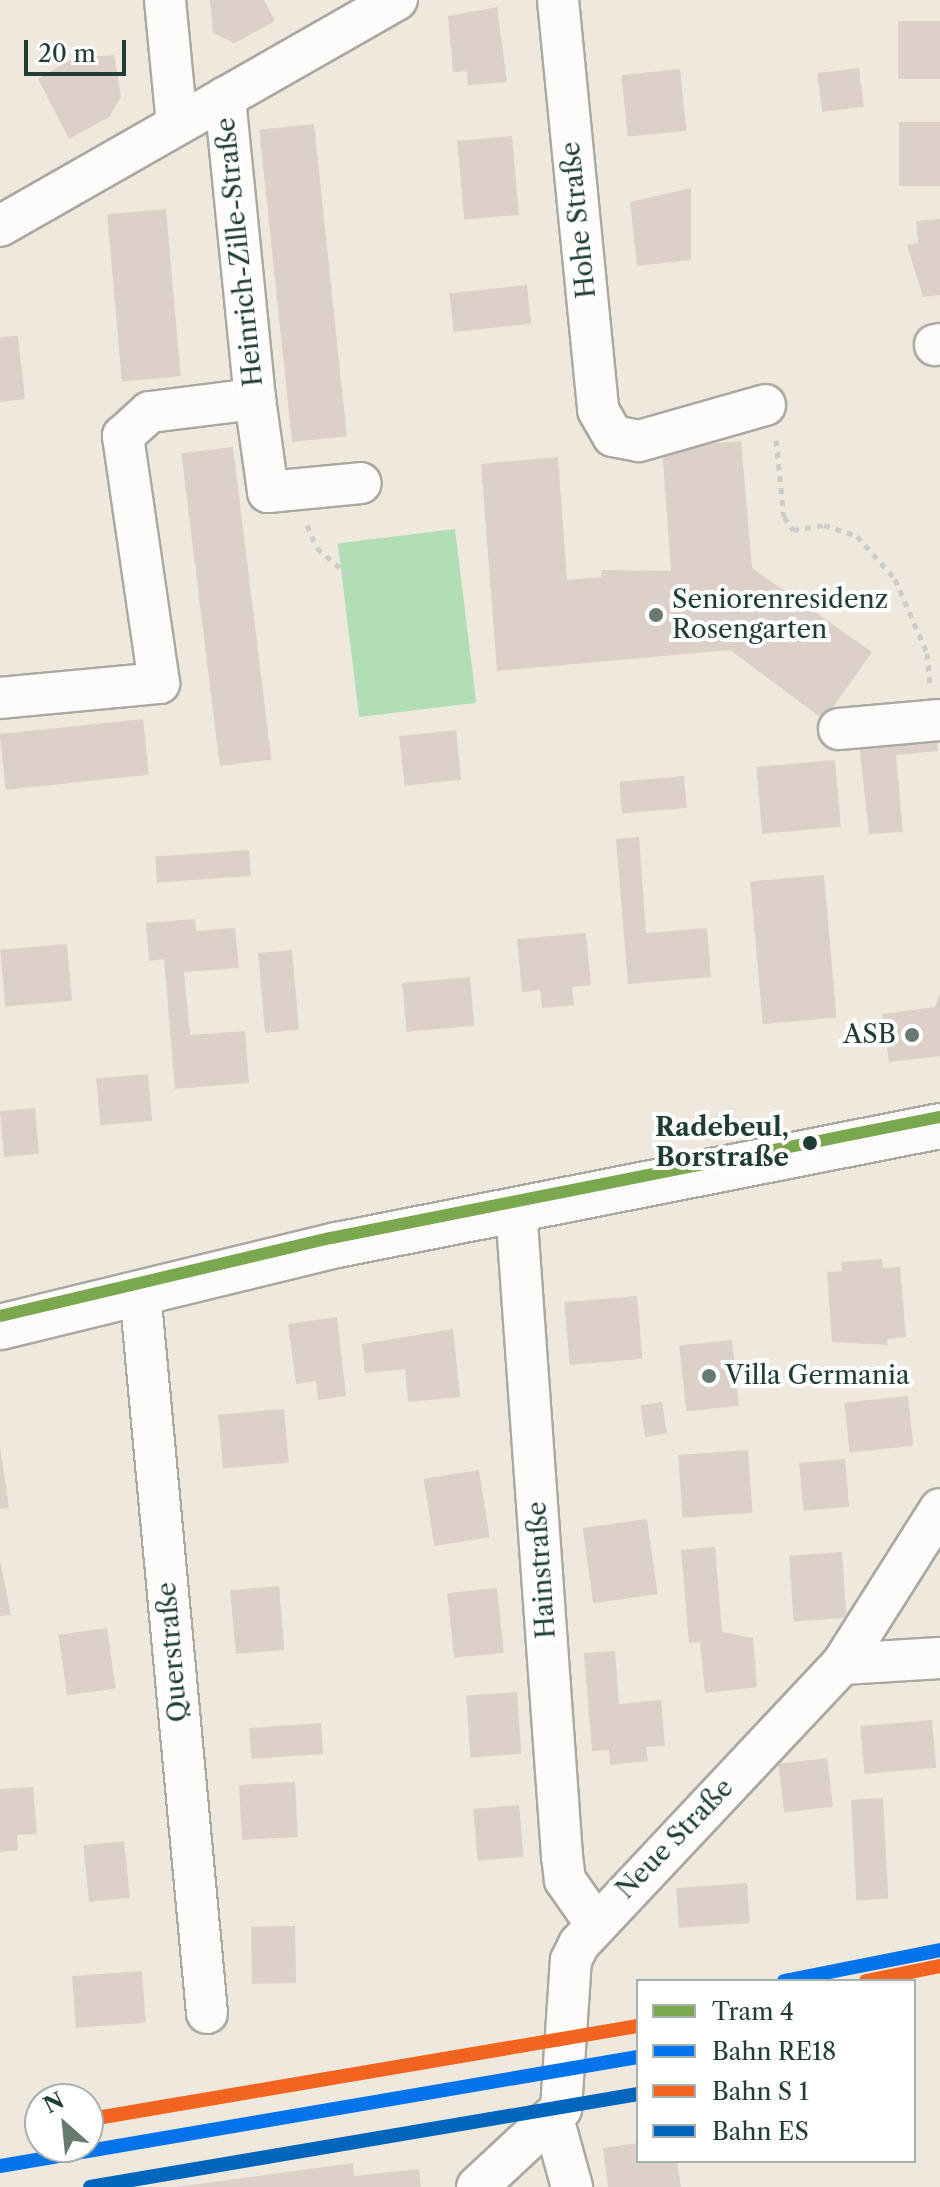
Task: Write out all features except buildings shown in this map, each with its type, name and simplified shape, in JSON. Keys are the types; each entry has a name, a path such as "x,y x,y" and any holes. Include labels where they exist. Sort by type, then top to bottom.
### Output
{"main road":[{"path":"0,1327 140,1292 516,1208 940,1126"}],"street":[{"path":"165,0 177,124"},
{"name":"Heinrich-Zille-Straße","path":"0,226 397,0"},
{"name":"Hohe Straße","path":"558,0 598,410 613,436 639,441 765,405"},
{"name":"Heinrich-Zille-Straße","path":"0,698 159,683 123,436 150,412 255,399 225,97"},
{"path":"255,399 268,492 361,483"},
{"path":"839,729 937,721"},
{"name":"Hainstraße","path":"516,1208 562,1856 565,1880 595,1923"},
{"name":"Querstraße","path":"140,1292 207,2013"},
{"name":"Neue Straße","path":"553,2118 563,2100 571,1960 595,1923 842,1664 940,1509"},
{"path":"842,1664 940,1658"},
{"path":"477,2187 553,2118 572,2187"}],"path":[{"path":"765,405 784,517 793,530 824,525 857,536 895,579 927,653 937,721"},
{"path":"293,490 317,548 353,579"}],"green space":[{"path":"455,529 476,703 359,717 338,543"}],"tram line":[{"name":"4","path":"0,1316 331,1238 940,1117"}],"rail line":[{"name":"RE18","path":"794,1979 940,1950"},
{"name":"RE18","path":"0,2166 636,2057"},
{"name":"ES","path":"90,2187 636,2094"}],"transit line":[{"path":"876,1979 940,1966"},
{"path":"104,2117 636,2026"}],"place":[{"name":"Seniorenresidenz Rosengarten","path":"656,615"},
{"name":"ASB","path":"912,1035"},
{"name":"Radebeul, Borstraße","path":"810,1143"},
{"name":"Villa Germania","path":"709,1376"}]}
